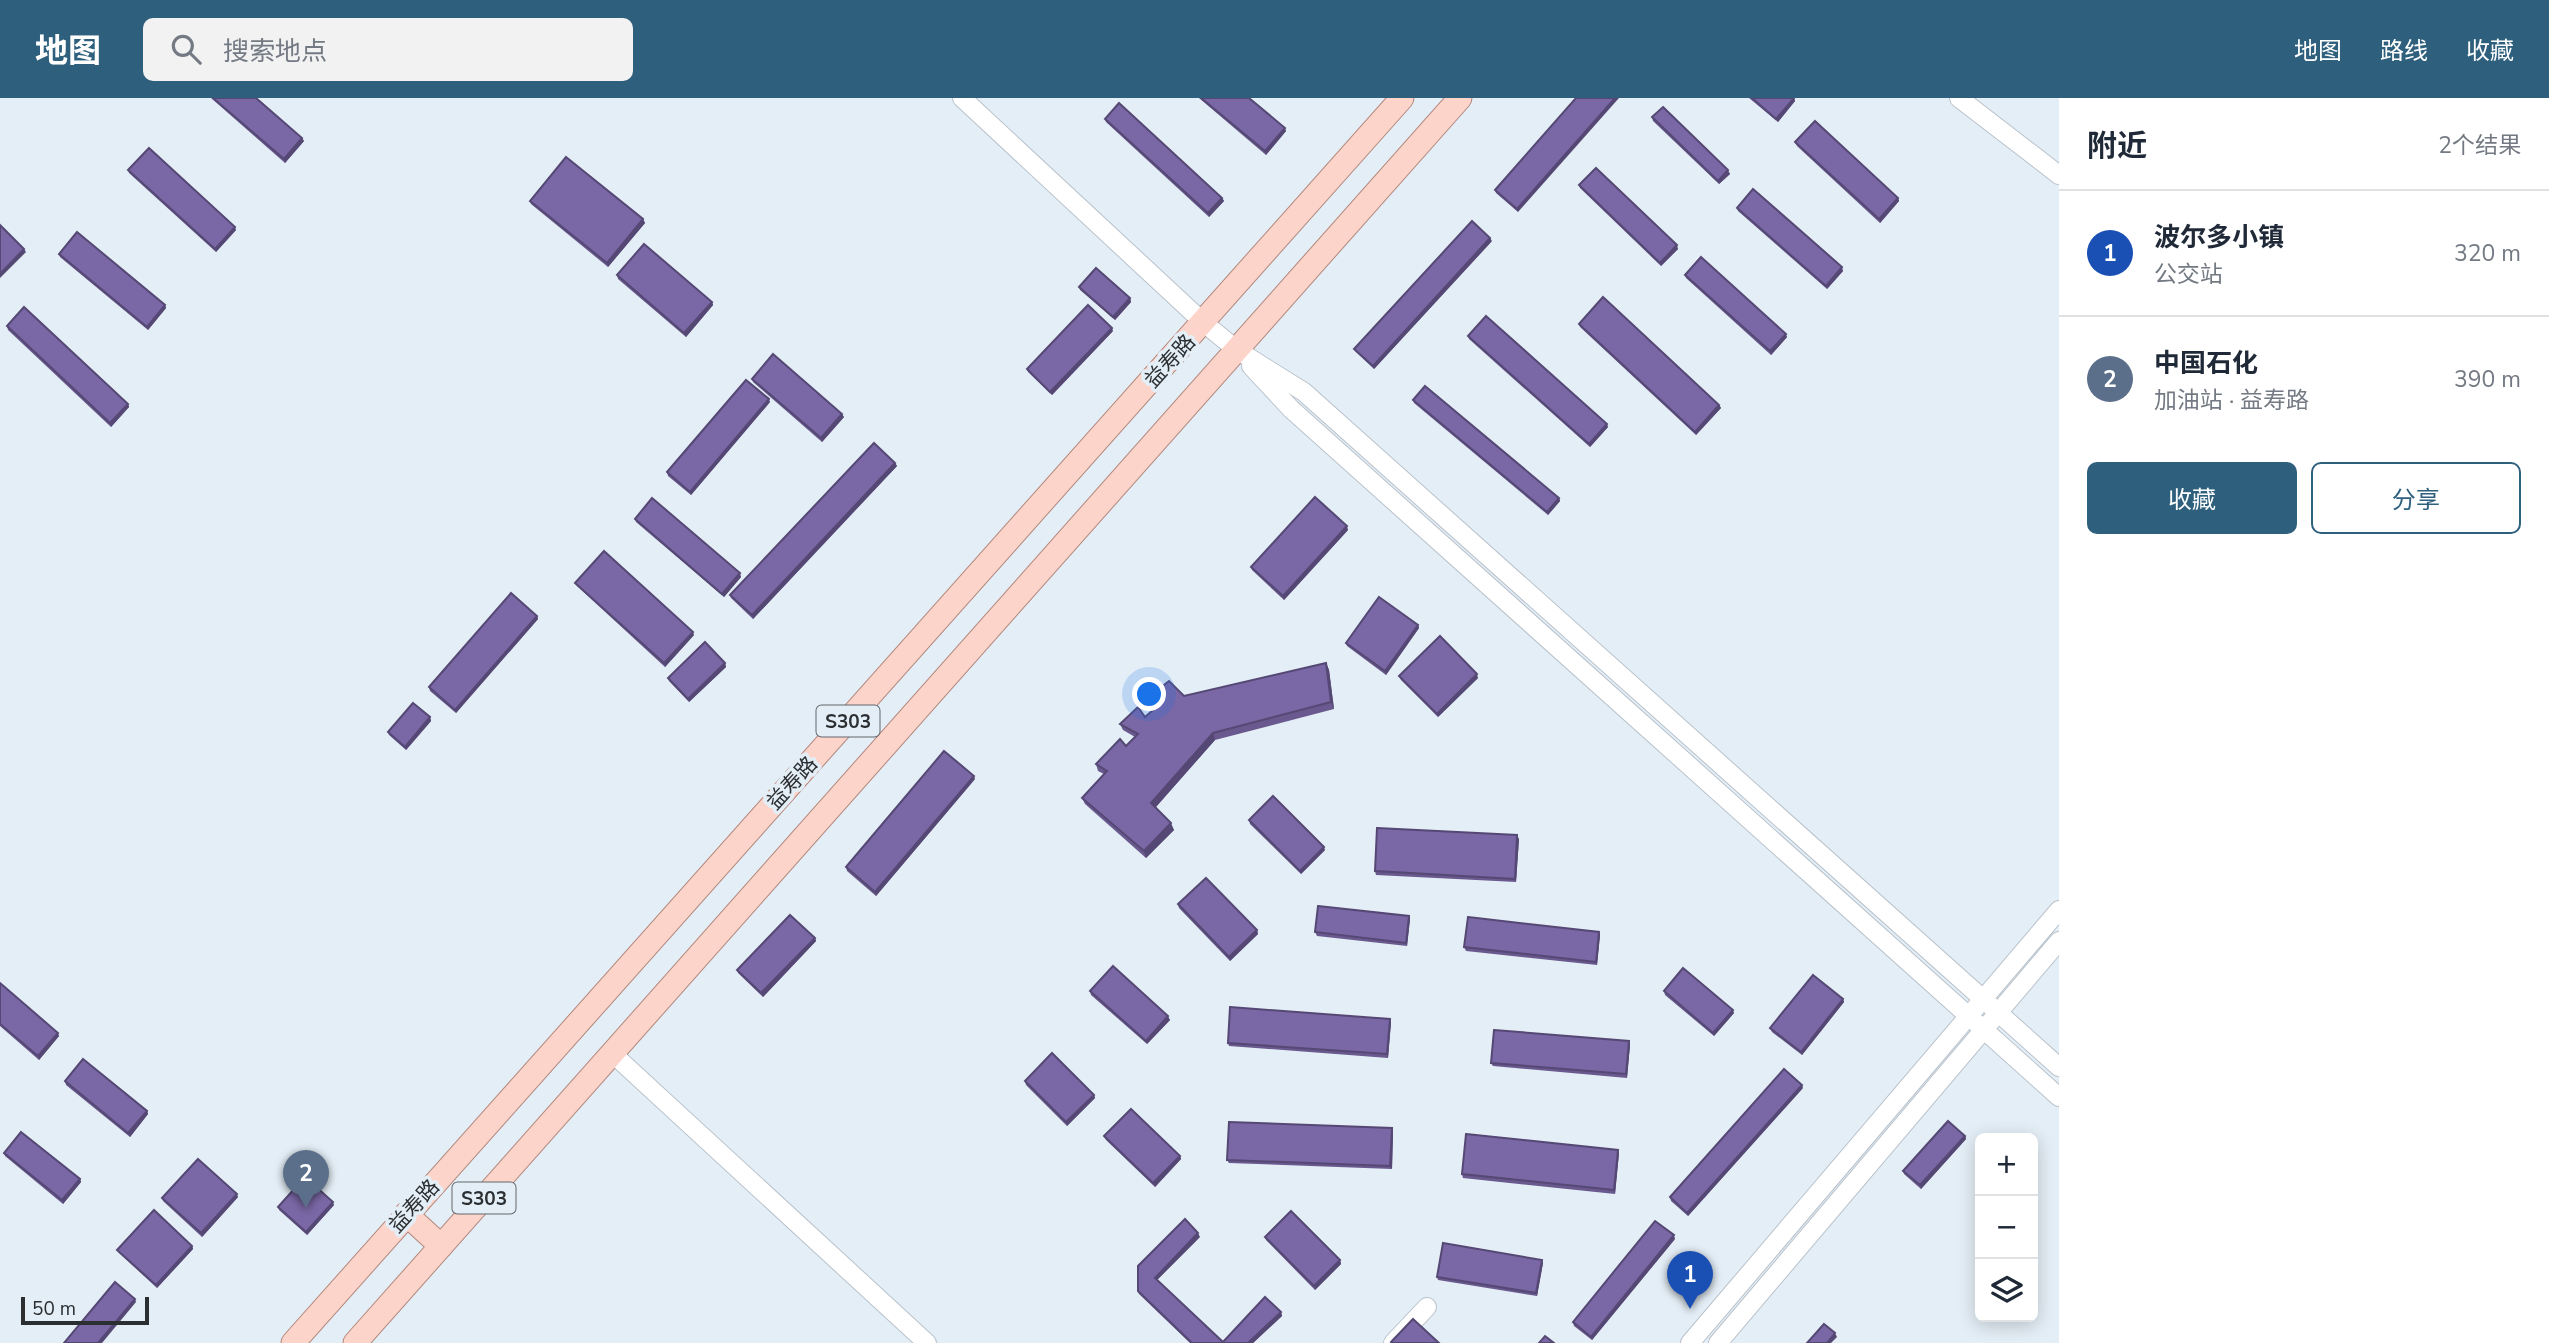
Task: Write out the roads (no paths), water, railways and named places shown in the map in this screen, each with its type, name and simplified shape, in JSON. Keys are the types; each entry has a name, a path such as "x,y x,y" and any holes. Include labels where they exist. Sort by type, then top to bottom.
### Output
{"main road":[{"name":"益寿路","path":"293,1343 1402,98"},
{"name":"益寿路","path":"355,1343 1460,98"},
{"path":"406,1214 441,1246"}],"street":[{"path":"962,98 1204,323 1237,350 1304,392 2059,1067"},
{"path":"1959,98 2059,175"},
{"path":"1237,350 1291,408 2059,1097"},
{"path":"1690,1343 2059,910"},
{"path":"1718,1343 2059,942"},
{"path":"613,1054 927,1343"},
{"path":"1393,1343 1427,1307"}],"place":[{"name":"中国石化","path":"306,1208"},
{"name":"波尔多小镇","path":"1690,1309"}]}
